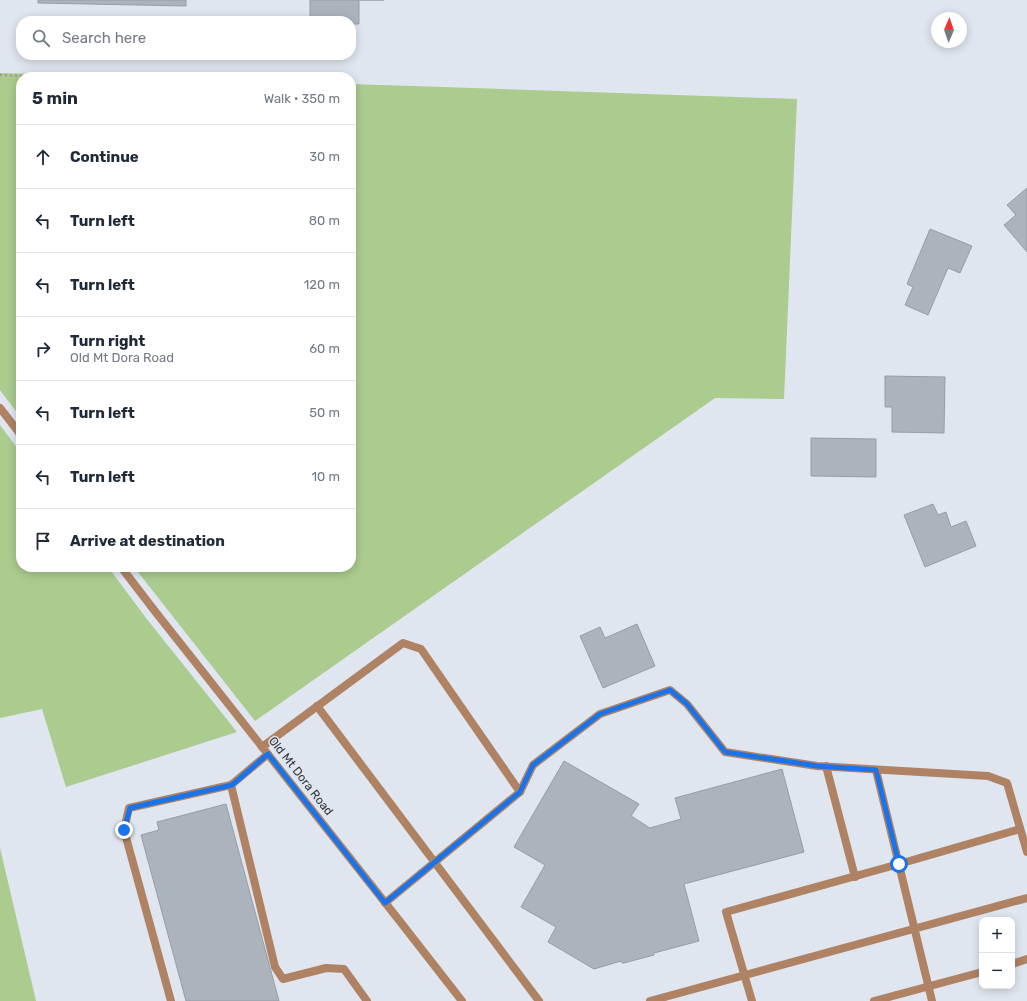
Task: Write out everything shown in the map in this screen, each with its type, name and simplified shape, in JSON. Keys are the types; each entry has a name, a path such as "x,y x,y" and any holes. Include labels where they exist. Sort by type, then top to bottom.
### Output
{"street":[{"path":"0,408 16,429"},
{"name":"Old Mt Dora Road","path":"125,572 462,1001"},
{"path":"171,1001 124,830 130,808 232,785 265,751 317,706 403,643 421,649 520,792"},
{"path":"385,903 520,792 533,765 600,714 670,690 687,704 725,752 826,766 988,776 1007,783 1027,852"},
{"path":"317,706 539,1001"},
{"path":"826,766 854,876"},
{"path":"876,770 932,1001"},
{"path":"232,785 275,967 283,979 326,968 344,969 367,1001"},
{"path":"752,1001 726,912 1020,829"},
{"path":"650,1001 1027,898"},
{"path":"1015,963 1027,959"},
{"path":"874,1001 979,973"}],"path":[{"path":"0,75 16,76"}],"green space":[{"path":"0,73 16,73 16,411 0,390"},
{"path":"356,84 797,99 784,399 715,398 255,721 138,572 356,572"},
{"path":"0,425 16,446 16,572 112,572 146,618 237,732 66,787 42,709 0,718"},
{"path":"0,848 36,1001 0,1001"}],"building":[{"path":"38,0 186,0 186,6 38,3"},
{"path":"310,0 359,0 359,24 356,24 356,16 310,16"},
{"path":"1027,188 1027,252 1004,225 1016,215 1007,205"},
{"path":"930,229 972,246 960,273 948,268 928,315 905,305 913,287 907,284"},
{"path":"885,376 945,377 944,433 892,432 892,407 885,407"},
{"path":"811,438 876,439 876,477 811,476"},
{"path":"933,504 938,515 946,512 951,527 966,521 976,546 925,567 904,515"},
{"path":"637,624 655,666 603,688 580,636 600,627 605,638"},
{"path":"564,761 639,804 631,816 650,828 681,819 675,798 782,769 804,852 684,884 699,941 624,963 621,961 594,969 548,942 556,927 521,907 545,865 514,847"},
{"path":"226,804 279,1001 186,1001 141,835 159,830 157,822"}],"route":[{"path":"124,830 130,808 232,785 268,754 385,903 520,792 533,765 600,714 670,690 687,704 725,752 817,766 876,770 899,864"}]}
